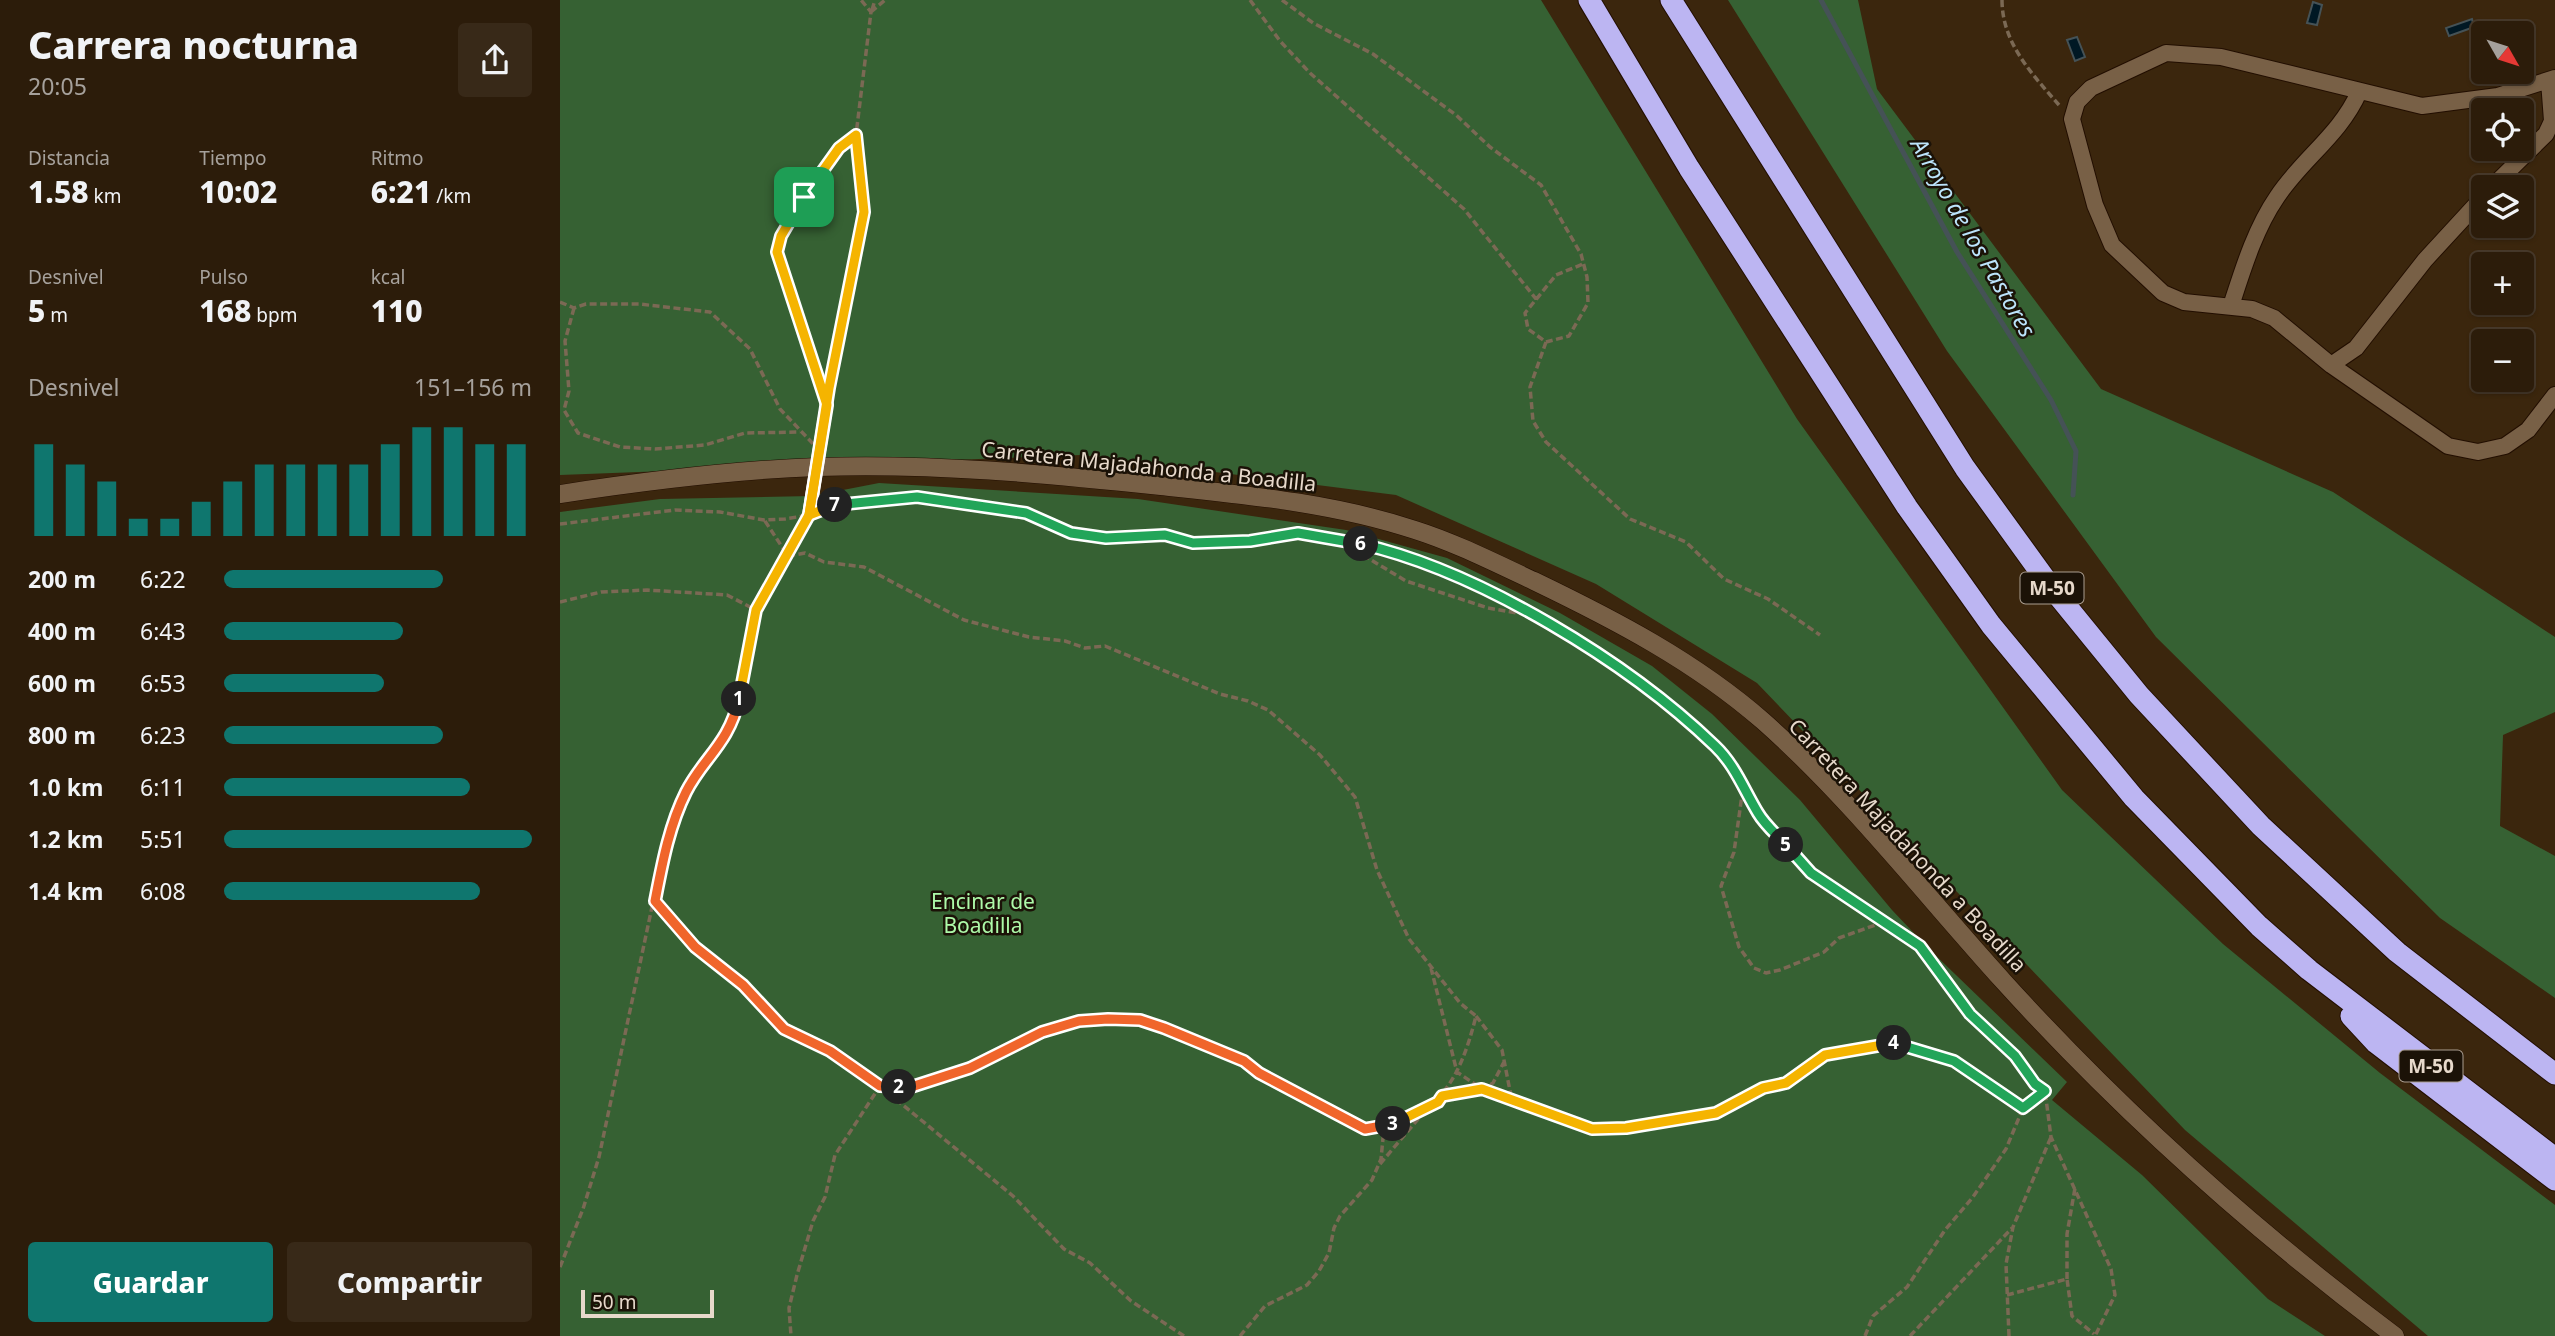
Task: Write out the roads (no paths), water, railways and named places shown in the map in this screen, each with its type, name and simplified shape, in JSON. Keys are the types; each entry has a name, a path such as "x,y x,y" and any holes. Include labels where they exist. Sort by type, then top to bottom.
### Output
{"highway":[{"name":"M-50","path":"1590,0 1734,239 1907,507 1991,625 2134,798 2259,926 2309,970 2555,1158"},
{"name":"M-50","path":"1671,0 1754,137 1965,468 2051,587 2138,695 2261,826 2397,952 2555,1074"},
{"path":"2309,970 2376,1043 2555,1180"}],"street":[{"path":"2504,175 2546,134 2552,121 2552,80 2498,96 2422,106 2359,93 2221,57 2166,52 2091,88 2077,102 2071,119 2095,205 2112,245 2163,293 2184,302 2252,309 2274,318 2331,365 2448,446 2478,452 2505,446 2528,430 2555,395"},
{"path":"2231,306 2242,271 2276,198 2340,127 2359,93"},
{"path":"2331,365 2356,348 2425,260 2471,210"},
{"name":"Carretera Majadahonda a Boadilla","path":"560,494 819,459 989,471 1208,491 1324,507 1415,530 1488,560 1591,608 1665,649 1725,690 1768,726 1841,800 2006,985 2080,1062 2181,1159 2342,1297 2395,1336"},
{"path":"560,488 586,490"}],"water":[{"path":"2313,2 2322,5 2317,25 2307,23"},
{"path":"2472,19 2471,28 2449,36 2446,28"},
{"path":"2077,37 2085,57 2075,61 2067,40"}],"waterway":[{"name":"Arroyo de los Pastores","path":"1821,0 1957,252 2051,400 2076,451 2073,495"}],"park label":[{"name":"Encinar de Boadilla","path":"983,913"}]}
